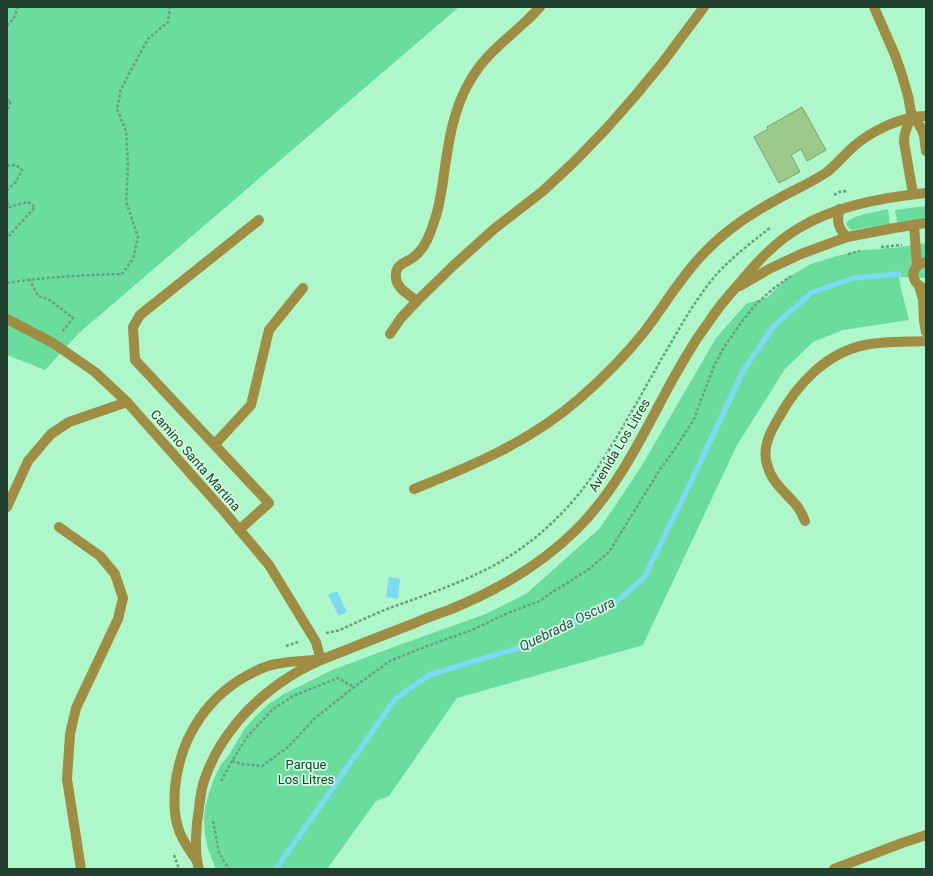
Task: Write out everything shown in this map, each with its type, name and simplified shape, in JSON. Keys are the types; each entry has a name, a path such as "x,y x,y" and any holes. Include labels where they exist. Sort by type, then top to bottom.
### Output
{"street":[{"path":"417,301 403,291 398,285 395,272 399,266 405,261 413,258 419,252 428,238 434,223 439,206 450,133 464,90 477,68 499,44 540,7"},
{"path":"390,334 401,318 454,265 494,229 543,191 606,129 663,62 704,7"},
{"path":"874,7 895,55 908,96 912,117 922,130 926,151"},
{"path":"414,489 456,472 494,454 518,441 560,414 594,386 620,360 645,331 683,276 706,250 755,212 782,196 815,180 829,170 864,138 882,128 912,117 926,116"},
{"path":"912,117 904,133 912,194"},
{"name":"Avenida Los Litres","path":"198,865 197,821 203,786 208,770 224,740 248,710 289,677 321,660 450,609 494,589 519,575 542,559 578,528 610,489 644,435 669,387 706,325 758,261 781,240 798,228 815,219 840,209 926,192"},
{"path":"840,209 838,214 838,226 847,237"},
{"path":"239,530 269,503 135,360 133,327 140,315 259,220"},
{"name":"Avenida Los Litres","path":"733,290 769,269 801,254 847,237 926,223"},
{"path":"914,225 922,263 915,269 913,274 916,283 923,287 924,321 926,332"},
{"path":"214,444 251,406 269,330 303,288"},
{"name":"Camino Santa Martina","path":"7,319 53,343 94,372 127,402 217,503 269,565 316,642 321,660"},
{"path":"806,522 798,507 774,480 766,463 765,454 769,436 784,408 808,377 833,357 847,350 881,343 926,341"},
{"path":"7,507 28,461 51,434 69,422 127,402"},
{"path":"59,527 100,556 115,574 123,598 118,619 76,708 70,734 67,779 81,869"},
{"name":"Avenida Los Litres","path":"198,865 185,844 178,827 175,810 175,793 176,776 181,756 188,738 198,720 210,704 224,691 240,679 257,670 276,664 321,660"},
{"path":"834,869 926,835"}],"path":[{"path":"7,26 14,18 18,7"},
{"path":"7,283 29,279 122,274 133,259 138,237 126,201 128,167 126,131 117,110 121,89 148,39 168,22 170,7"},
{"path":"7,100 11,101 7,111"},
{"path":"7,166 16,165 22,170 16,182 7,190"},
{"path":"833,195 839,192 854,189"},
{"path":"7,202 9,207 28,202 35,206 7,238"},
{"path":"281,649 313,637 342,629 382,611 445,588 486,570 525,546 544,531 568,507 587,483 637,404 651,376 694,304 712,279 734,257 772,227"},
{"path":"29,279 38,296 48,299 73,318"},
{"path":"218,786 247,737 273,709 293,696 338,678 354,687"},
{"path":"212,815 219,853 229,869"}],"green space":[{"path":"7,7 459,7 79,333 45,370 7,355"},
{"path":"926,206 926,219 897,222 895,210"},
{"path":"888,209 890,224 851,230 847,226 846,223 855,217"},
{"name":"Parque Los Litres","path":"926,243 926,278 899,277 909,320 843,330 813,342 785,369 737,445 643,645 457,698 389,796 376,801 327,869 216,869 208,849 205,835 205,807 209,793 220,766 229,755 246,727 269,704 282,695 332,670 486,614 526,594 600,528 641,467 716,338 746,304 768,297 787,278 811,264 863,250 883,249 888,246 889,248 893,248"}],"water":[{"path":"389,577 400,579 398,599 386,597"},
{"path":"337,591 347,612 339,616 328,595"}],"building":[{"path":"802,107 826,150 807,161 801,149 791,155 800,172 779,183 754,137 768,129 767,127"}],"waterway":[{"name":"Quebrada Oscura","path":"276,869 395,699 429,675 528,645 615,603 644,578 743,371 773,327 811,293 853,278 899,274"}]}
